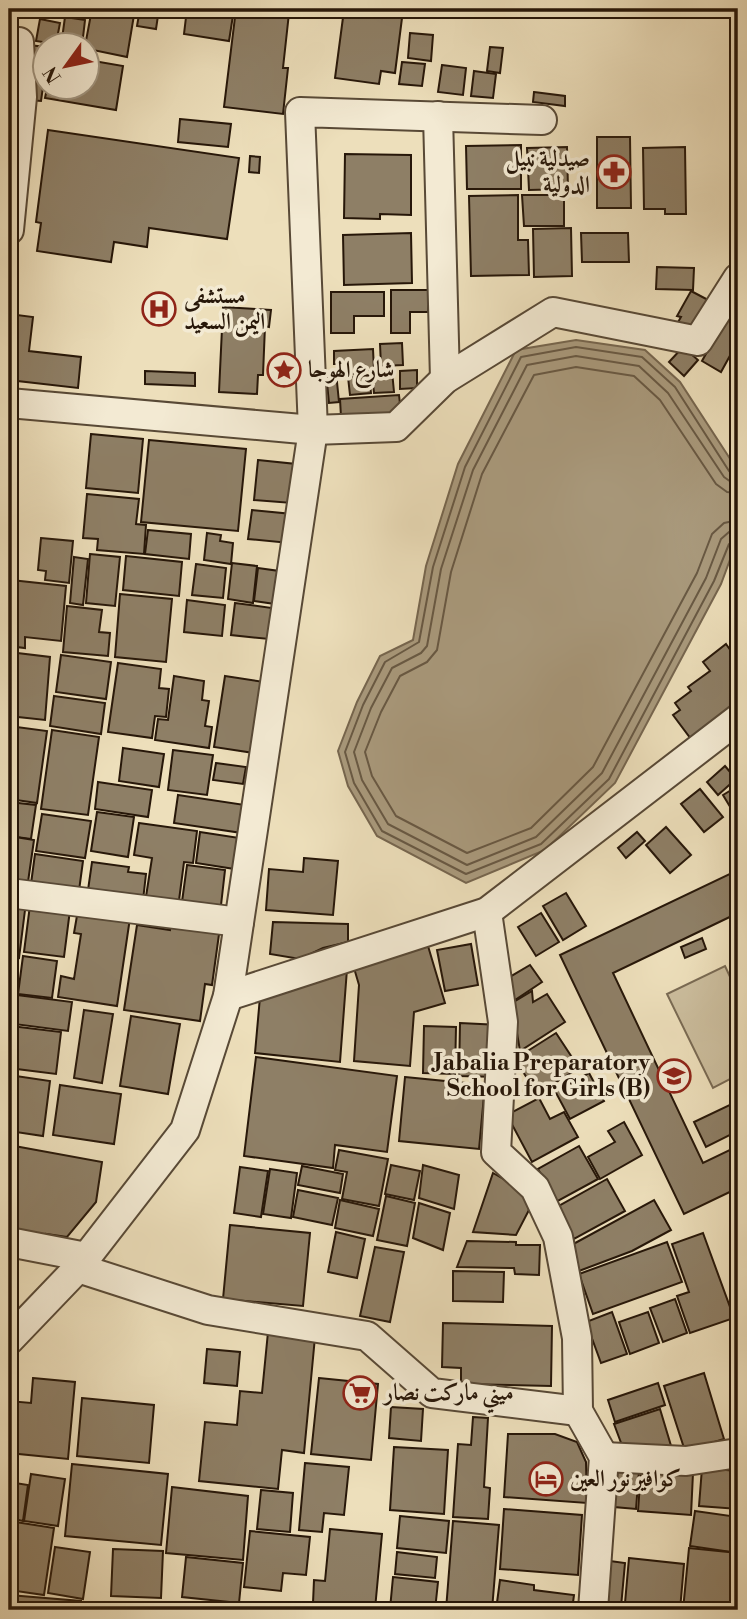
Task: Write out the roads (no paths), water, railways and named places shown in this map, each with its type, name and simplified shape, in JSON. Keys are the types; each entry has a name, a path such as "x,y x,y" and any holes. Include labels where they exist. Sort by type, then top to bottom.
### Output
{"street":[{"path":"9,230 22,97 19,42"},
{"path":"9,1339 82,1262 185,1130 228,996 313,430 300,113 542,120"},
{"path":"438,116 445,379"},
{"path":"9,403 313,430 396,427 445,379 553,312 698,341 738,278"},
{"path":"228,996 487,912 738,719"},
{"path":"9,893 239,922"},
{"path":"487,912 503,1023 496,1152 535,1188 558,1237 577,1338 578,1411 604,1457 593,1610"},
{"path":"9,1242 82,1262 208,1310 367,1336 432,1393 578,1411"},
{"path":"604,1457 686,1461 738,1453"}],"water":[{"path":"576,340 645,350 680,382 738,471 738,538 721,584 615,783 545,850 466,883 377,836 348,786 338,751 357,702 380,656 413,640 426,566 458,464 516,350"}],"place":[{"name":"صيدلية نبيل الدولية","path":"614,172"},
{"name":"مستشفى اليمن السعيد","path":"159,309"},
{"name":"شارع الهوجا","path":"284,370"},
{"name":"Jabalia Preparatory School for Girls (B)","path":"674,1076"},
{"name":"ميني ماركت نصار","path":"360,1393"},
{"name":"كوافير نور العين","path":"546,1479"}]}
